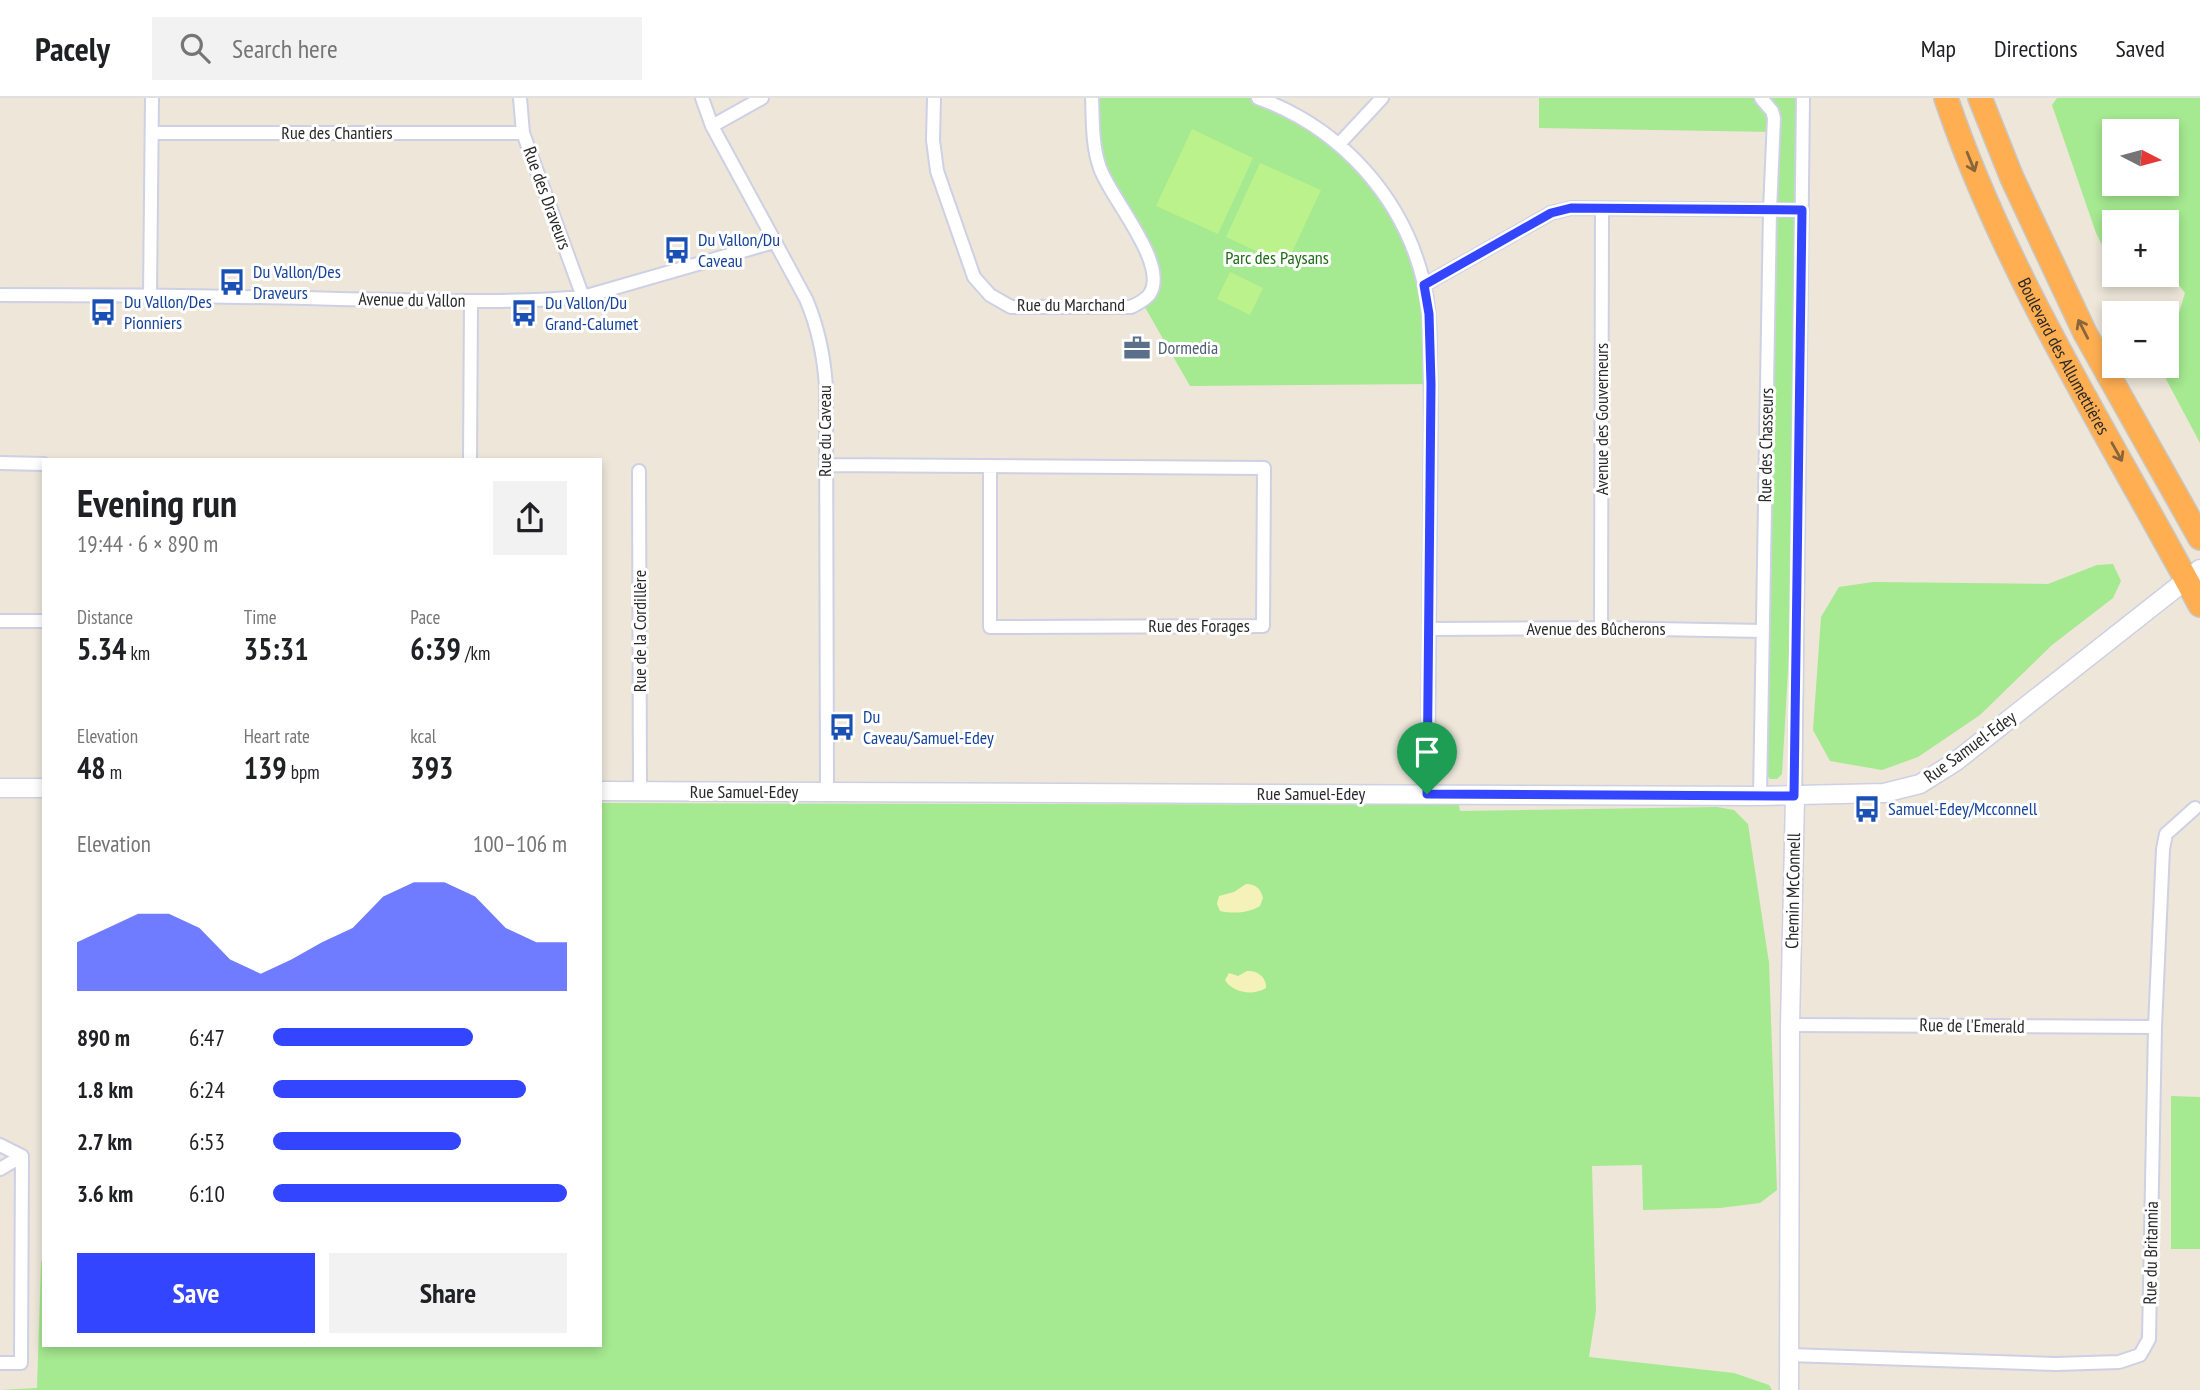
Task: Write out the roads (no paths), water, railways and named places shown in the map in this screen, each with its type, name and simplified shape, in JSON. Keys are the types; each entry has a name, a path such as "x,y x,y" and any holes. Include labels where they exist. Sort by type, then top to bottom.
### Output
{"highway":[{"name":"Boulevard des Allumettières","path":"1946,98 1971,164 2014,258 2059,345 2193,575 2200,605"},
{"name":"Boulevard des Allumettières","path":"1980,98 2012,178 2085,333 2200,538"}],"street":[{"path":"150,295 152,98"},
{"name":"Rue des Draveurs","path":"520,98 523,133 583,297"},
{"name":"Rue du Caveau","path":"702,98 712,126 806,299 815,319 820,342 825,387 827,792"},
{"path":"712,126 762,98"},
{"name":"Rue du Marchand","path":"934,98 933,140 937,171 974,277 990,296 1012,307 1131,307 1151,294 1153,268 1151,259 1100,169 1094,144 1092,98"},
{"path":"1258,98 1309,121 1339,143 1369,173 1386,197 1414,250 1424,285 1429,314 1431,384 1427,794"},
{"path":"1339,143 1382,98"},
{"name":"Rue des Chasseurs","path":"1760,98 1772,111 1774,118 1760,796"},
{"name":"Chemin McConnell","path":"1788,1390 1790,1025 1803,98"},
{"name":"Rue des Chantiers","path":"152,133 523,133"},
{"path":"1424,285 1551,213 1571,208 1802,210"},
{"name":"Avenue des Gouverneurs","path":"1601,628 1602,210"},
{"name":"Avenue du Vallon","path":"0,295 471,301 583,297 774,242"},
{"path":"470,458 471,301"},
{"path":"0,463 42,464"},
{"name":"Rue des Forages","path":"825,465 990,466 1264,468 1263,626 990,627 990,466"},
{"name":"Rue de la Cordillère","path":"639,471 640,791"},
{"name":"Rue Samuel-Edey","path":"602,791 1760,796 1884,793 1920,784 1937,775 2193,575"},
{"path":"0,621 42,621"},
{"name":"Avenue des Bûcherons","path":"1429,629 1763,631"},
{"path":"0,788 42,788"},
{"name":"Rue du Britannia","path":"1789,1355 2065,1364 2119,1362 2140,1355 2150,1339 2155,1027 2163,849 2166,834 2195,808"},
{"name":"Rue de l'Emerald","path":"1790,1025 2155,1027"},
{"path":"0,1145 22,1156"},
{"path":"0,1169 22,1156"},
{"path":"0,1363 21,1363 22,1156"}],"place":[{"name":"Du Vallon/Du Caveau","path":"677,250"},
{"name":"Du Vallon/Des Draveurs","path":"232,282"},
{"name":"Du Vallon/Des Pionniers","path":"103,312"},
{"name":"Du Vallon/Du Grand-Calumet","path":"524,313"},
{"name":"Dormedia","path":"1137,348"},
{"name":"Du Caveau/Samuel-Edey","path":"842,727"},
{"name":"Samuel-Edey/Mcconnell","path":"1867,809"}],"park label":[{"name":"Parc des Paysans","path":"1277,258"}]}
